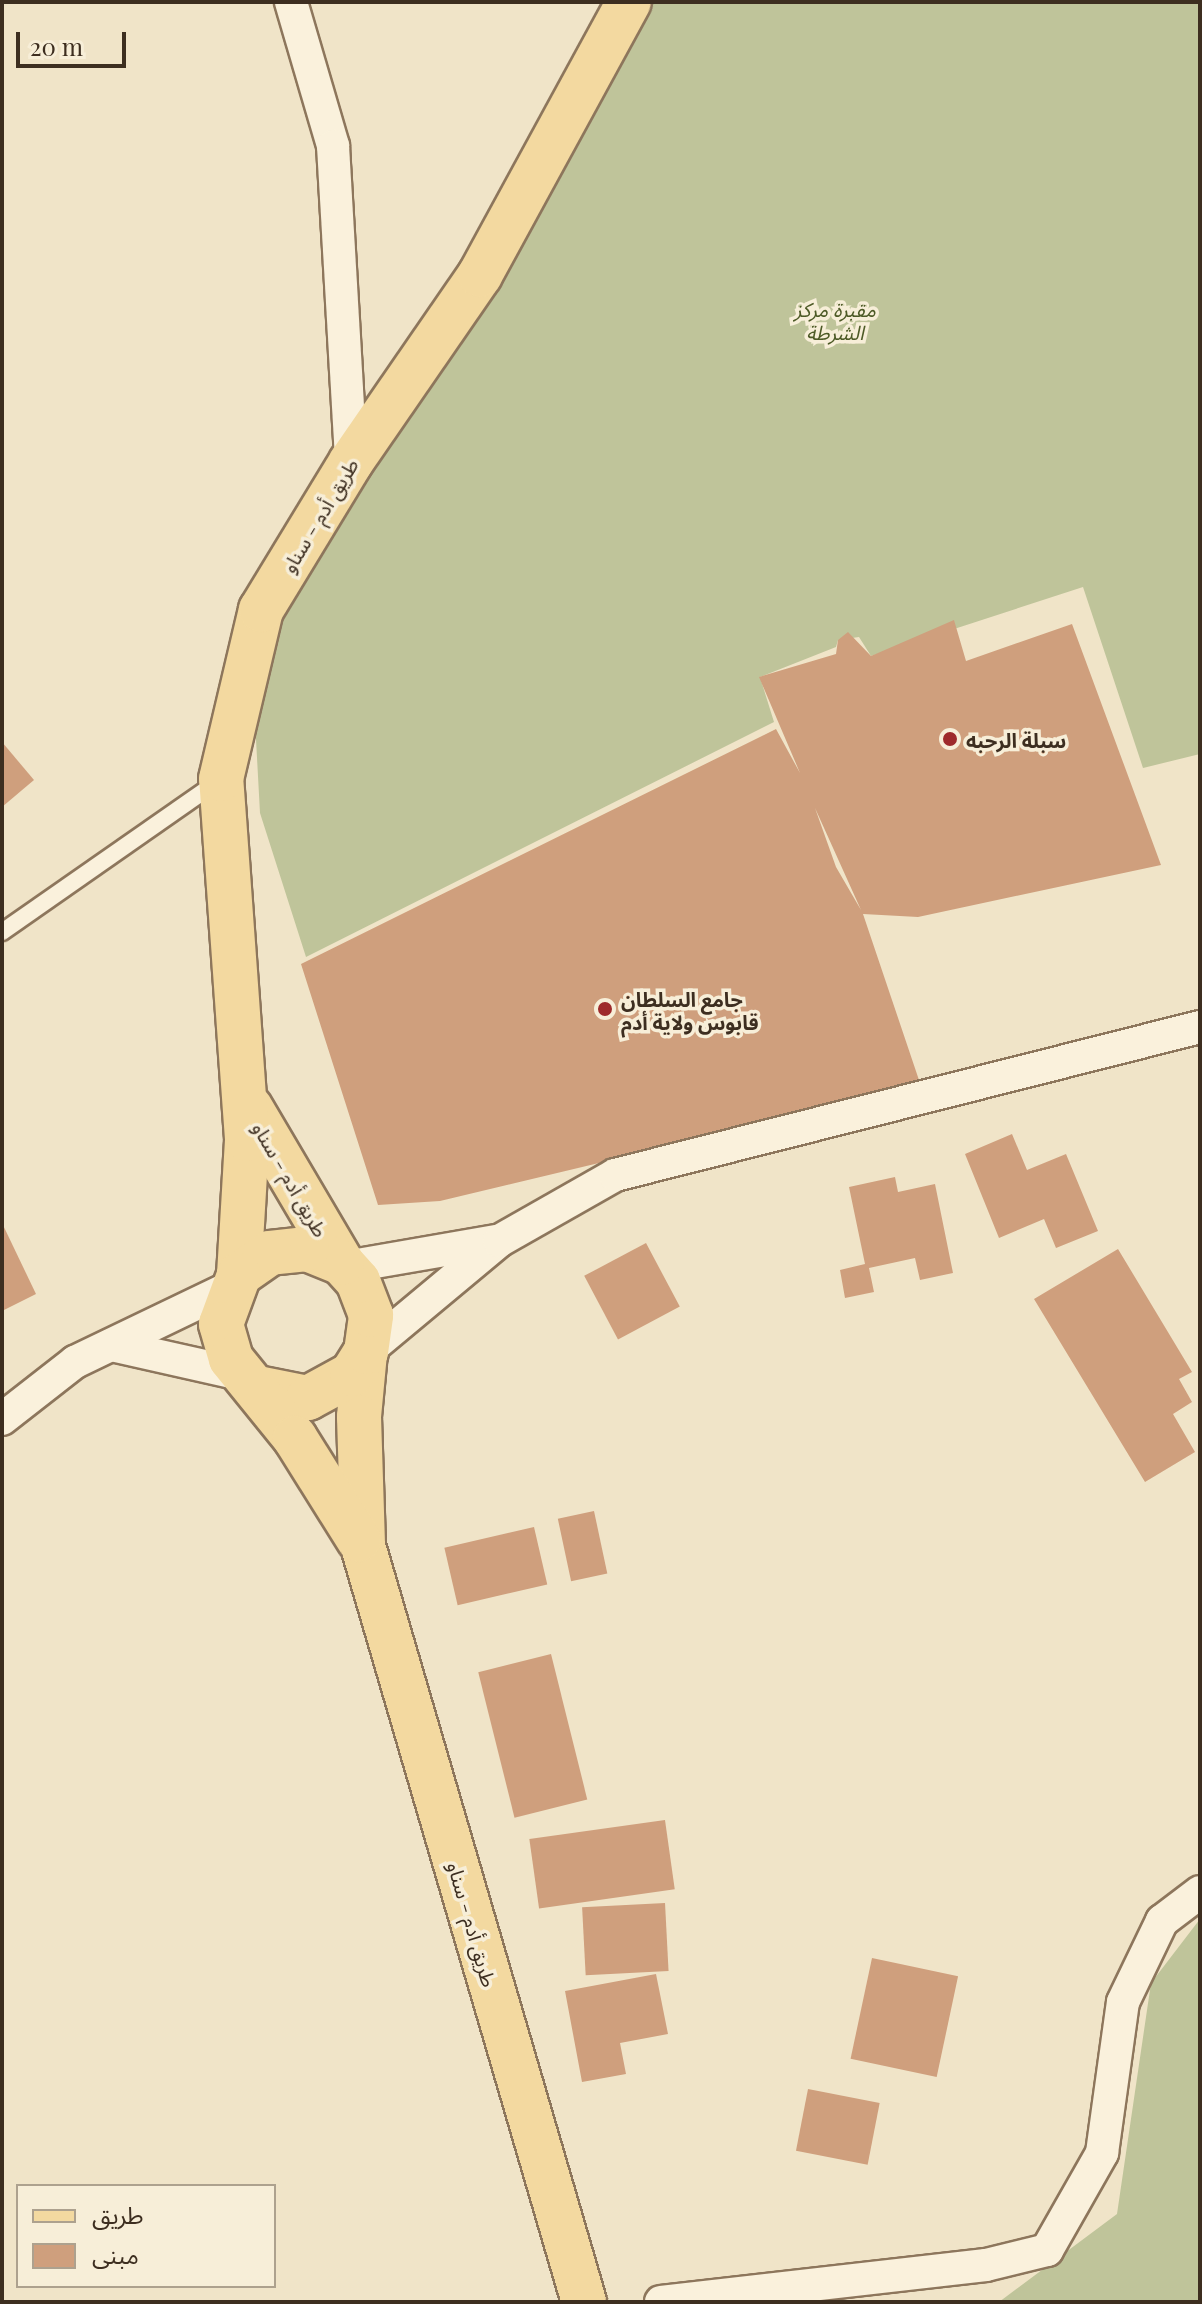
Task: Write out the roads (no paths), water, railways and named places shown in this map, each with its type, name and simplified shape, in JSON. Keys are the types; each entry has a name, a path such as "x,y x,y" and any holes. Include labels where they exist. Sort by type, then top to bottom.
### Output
{"main road":[{"name":"طريق أدم - سناو","path":"234,1282 247,1184 244,1094 221,779 261,610 351,462 480,275 629,2"},
{"name":"طريق أدم - سناو","path":"244,1094 289,1181 344,1265"},
{"path":"288,1249 307,1249 344,1265 371,1315 366,1352 332,1390 308,1398 250,1381 221,1324 234,1282 253,1262 288,1249"},
{"name":"طريق أدم - سناو","path":"366,1352 359,1417 363,1546 584,2302"},
{"name":"طريق أدم - سناو","path":"250,1381 363,1546"}],"street":[{"path":"291,2 333,146 351,462"},
{"path":"366,1352 499,1241 615,1175 1200,1027"},
{"path":"344,1265 499,1241"},
{"path":"2,1419 30,1392 111,1345 234,1282"},
{"path":"111,1345 250,1381"},
{"path":"661,2302 986,2265 1047,2250 1102,2153 1123,2002 1162,1921 1200,1892"}],"lane":[{"path":"2,932 221,779"}],"place":[{"name":"سبلة الرحبه","path":"950,739"},
{"name":"جامع السلطان قابوس ولاية أدم","path":"605,1009"}],"park label":[{"name":"مقبرة مركز الشرطة","path":"835,320"}]}
